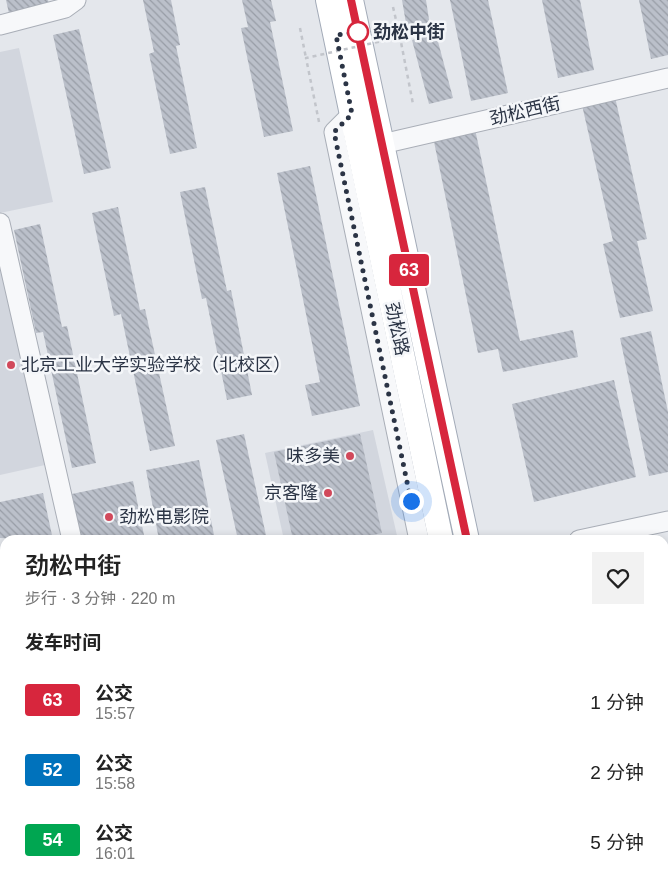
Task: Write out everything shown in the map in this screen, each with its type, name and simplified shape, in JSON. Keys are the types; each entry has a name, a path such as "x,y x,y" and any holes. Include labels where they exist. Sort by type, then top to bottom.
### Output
{"main road":[{"name":"劲松路","path":"328,0 440,535"},
{"name":"劲松路","path":"351,0 466,535"}],"street":[{"path":"0,25 65,8 76,0"},
{"name":"劲松西街","path":"382,144 668,78"},
{"path":"352,114 334,132 418,535"},
{"path":"0,223 71,535"},
{"path":"602,535 668,521"}],"path":[{"path":"393,7 414,104"},
{"path":"300,28 319,122"},
{"path":"306,58 400,37"}],"shaded area":[{"path":"19,48 53,202 0,213 0,52"},
{"name":"北京工业大学实验学校（北校区）","path":"0,265 45,465 0,475"},
{"name":"京客隆","path":"373,430 397,535 283,535 265,453"}],"building":[{"path":"6,0 48,0 50,9 10,18"},
{"path":"143,0 171,0 180,45 176,46 197,148 170,154 149,54 154,52"},
{"path":"242,0 271,0 276,21 270,22 293,131 264,137 241,28 248,27"},
{"path":"402,0 426,0 430,26 407,29"},
{"path":"450,0 488,0 508,93 471,101"},
{"path":"542,0 580,0 594,70 558,78"},
{"path":"639,0 668,0 668,55 651,59"},
{"path":"79,29 111,168 84,174 53,35"},
{"path":"436,34 453,98 429,104 412,40"},
{"path":"615,97 647,239 637,241 653,311 620,318 603,244 613,241 582,105"},
{"path":"475,129 520,341 573,330 578,357 503,372 498,349 478,353 433,137"},
{"path":"310,166 360,406 312,416 305,385 320,382 277,173"},
{"path":"205,187 227,291 231,290 252,395 227,400 206,298 202,299 180,192"},
{"path":"118,207 140,310 145,309 175,446 150,451 121,314 114,316 92,213"},
{"path":"40,224 62,327 67,326 96,463 72,468 43,332 36,333 14,230"},
{"path":"651,331 668,412 668,472 649,476 620,338"},
{"path":"614,380 636,477 534,502 512,404"},
{"path":"244,434 266,535 237,535 216,440"},
{"name":"京客隆","path":"360,434 382,533 373,535 292,535 274,452"},
{"path":"199,460 214,535 158,535 146,470"},
{"name":"劲松电影院","path":"133,481 144,535 80,535 72,494"},
{"path":"43,493 52,535 0,535 0,502"}],"bus line":[{"name":"63","path":"351,0 466,535"}],"place":[{"name":"劲松中街","path":"358,32"},
{"name":"北京工业大学实验学校（北校区）","path":"11,365"},
{"name":"味多美","path":"350,456"},
{"name":"京客隆","path":"328,493"},
{"name":"劲松电影院","path":"109,517"}],"route":[{"path":"358,32 336,35 352,114 334,132 411,501"}]}
